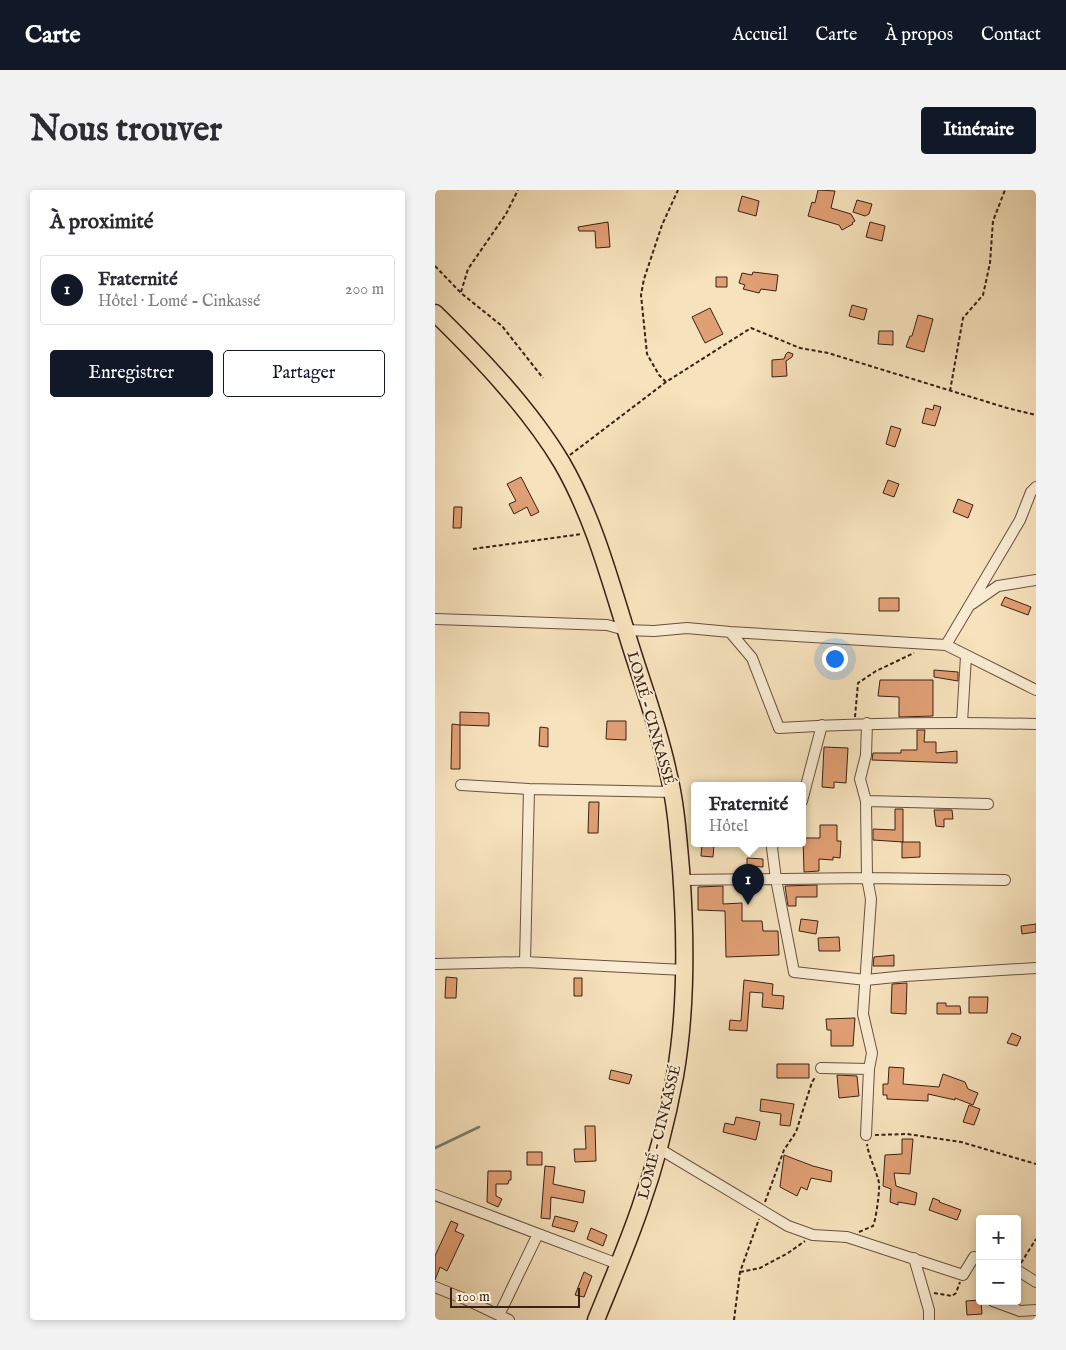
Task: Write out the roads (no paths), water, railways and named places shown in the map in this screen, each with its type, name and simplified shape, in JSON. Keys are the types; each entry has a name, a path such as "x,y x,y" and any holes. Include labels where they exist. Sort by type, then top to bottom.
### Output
{"highway":[{"name":"LOMÉ - CINKASSÉ","path":"435,313 512,395 561,462 580,498 595,532 660,741 673,792 684,926 683,1008 675,1075 658,1148 640,1208 596,1320"}],"street":[{"path":"946,646 1020,520 1031,492 1036,487"},
{"path":"969,606 998,586 1036,580"},
{"path":"435,620 607,625 625,630 654,631 687,628 946,646 1036,690"},
{"path":"730,632 752,658 779,728 854,724 962,722 1036,724"},
{"path":"962,722 966,656"},
{"path":"866,1135 869,1069 872,1053 863,1014 871,898 867,878 866,801 860,779 866,755 867,724"},
{"path":"806,786 822,726"},
{"path":"461,785 529,789 673,792"},
{"path":"525,962 529,789"},
{"path":"866,801 988,804"},
{"path":"772,847 776,880 794,972 866,980 1036,968"},
{"path":"681,880 867,878 1005,880"},
{"path":"435,964 525,962 684,970"},
{"path":"821,1068 869,1069"},
{"path":"658,1148 788,1226 813,1235 847,1236 963,1275 974,1257 976,1258"},
{"path":"435,1195 618,1264"},
{"path":"499,1315 538,1234"},
{"path":"914,1258 929,1310 929,1320"},
{"path":"1021,1273 1036,1282"},
{"path":"435,1287 509,1320"},
{"path":"1004,1305 1020,1311 1036,1310"}],"waterway":[{"path":"435,1148 479,1127"}],"place":[{"name":"Fraternité","path":"748,905"}]}
